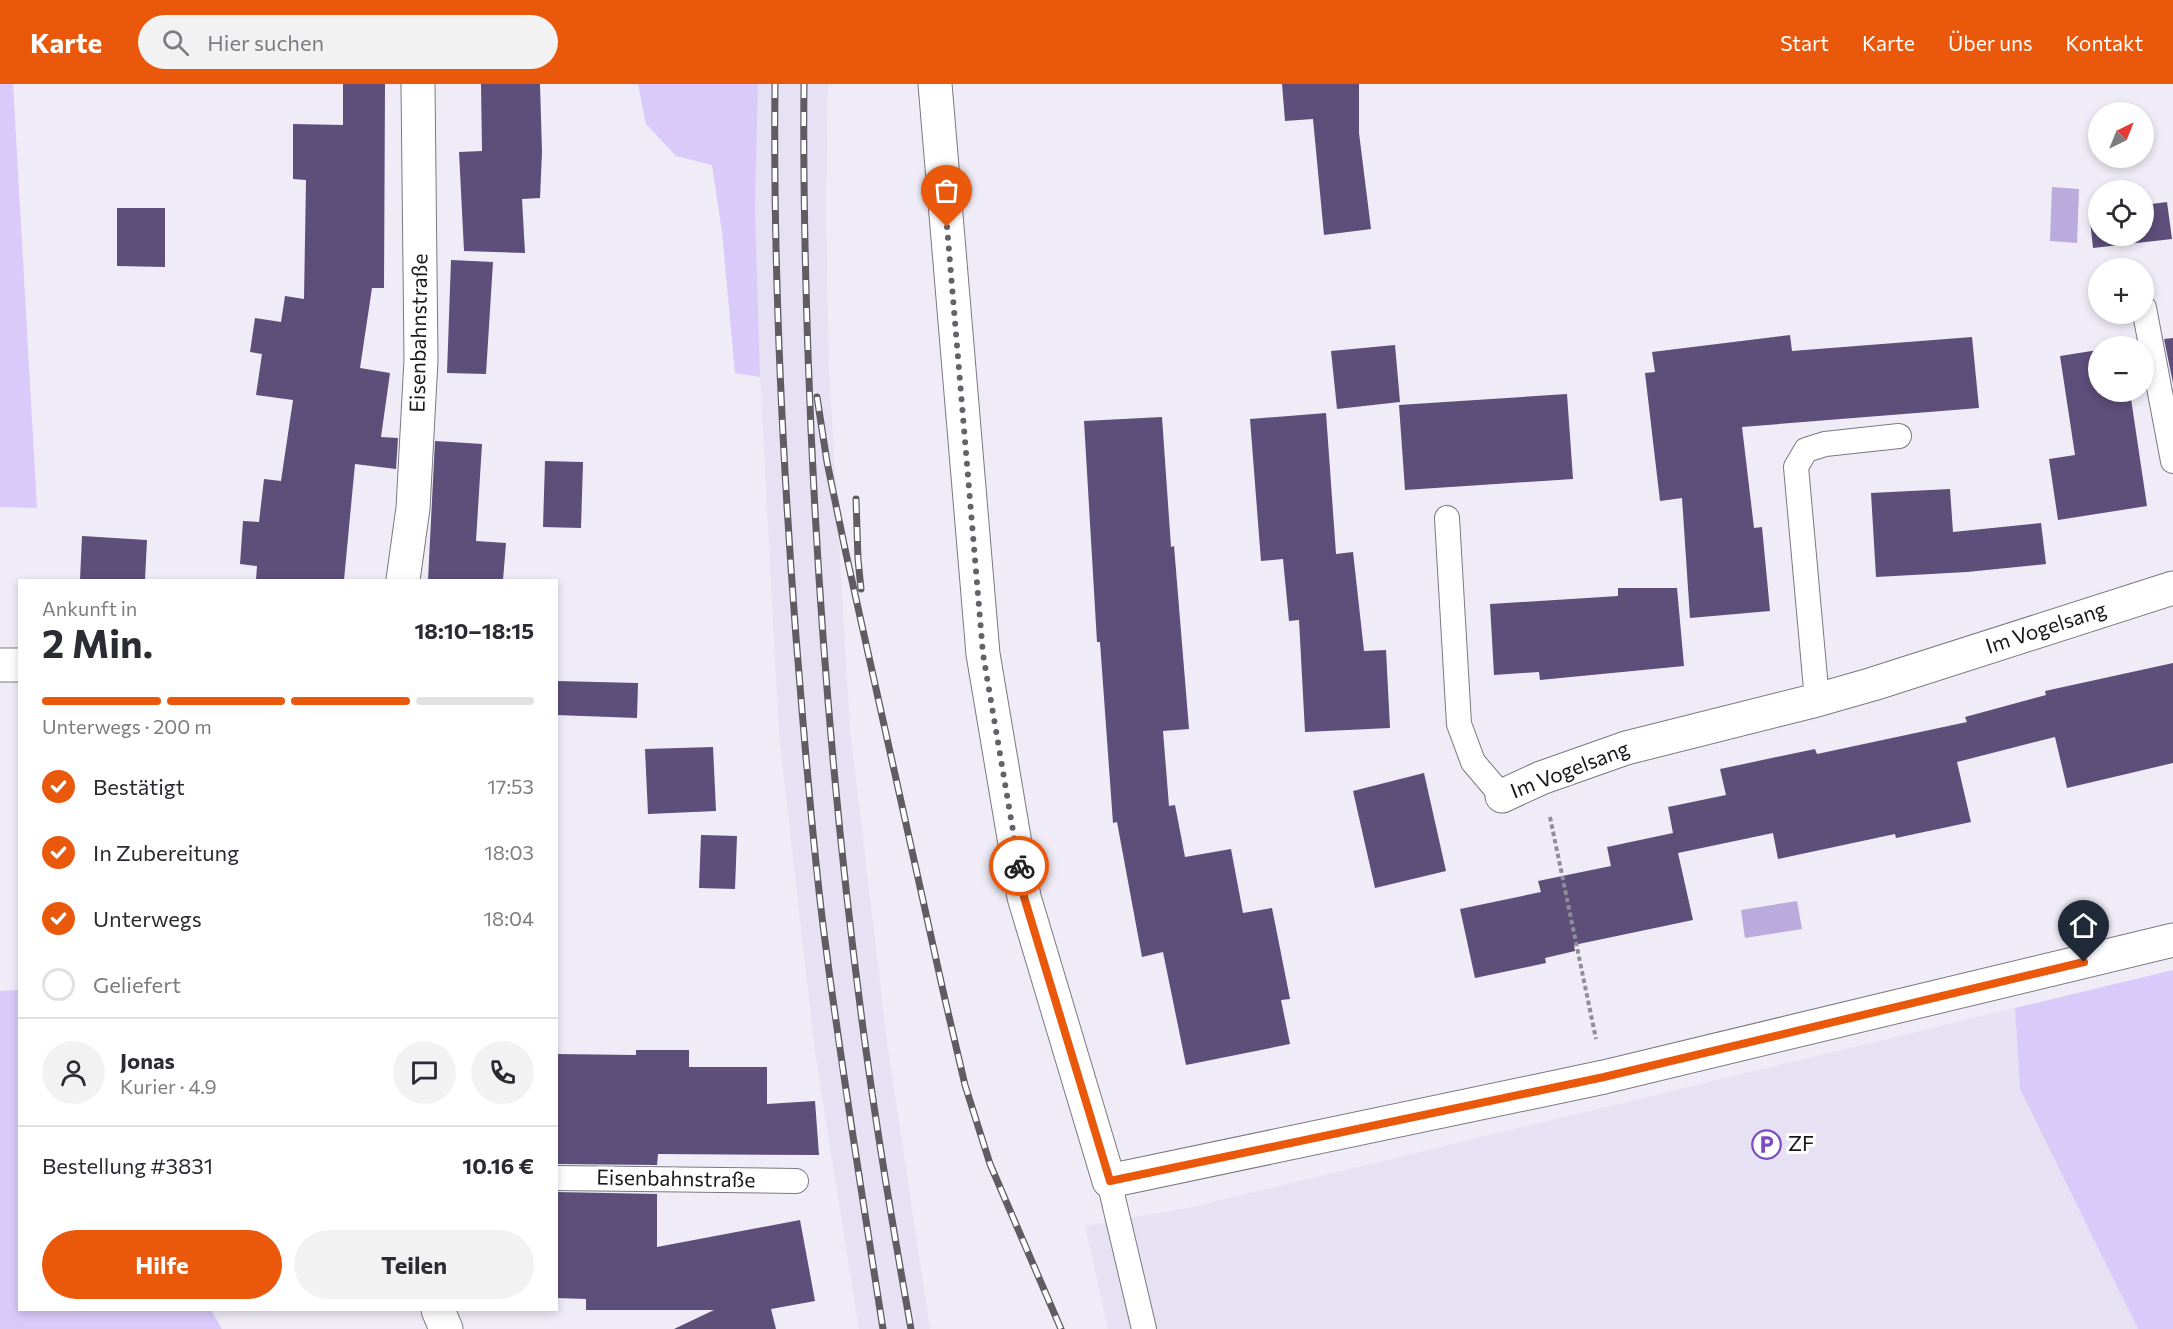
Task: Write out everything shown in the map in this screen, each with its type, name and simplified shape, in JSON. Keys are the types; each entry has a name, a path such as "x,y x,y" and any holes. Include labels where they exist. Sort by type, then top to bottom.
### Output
{"street":[{"name":"Eisenbahnstraße","path":"404,579 413,508 422,360 418,84"},
{"path":"935,84 983,654 1024,897 1110,1181 1604,1077 2173,940"},
{"name":"Im Vogelsang","path":"1502,796 1541,778 1626,748 1817,700 2173,588"},
{"path":"0,665 18,665"},
{"path":"438,1311 446,1329"}],"lane":[{"path":"2147,324 2173,460"},
{"path":"1817,700 1796,466 1806,450 1825,444 1899,436"},
{"name":"Im Vogelsang","path":"1447,518 1459,724 1473,762 1502,796"},
{"name":"Eisenbahnstraße","path":"558,1178 795,1181"},
{"path":"1110,1181 1144,1329"}],"path":[{"path":"1541,778 1604,1077"}],"shaded area":[{"path":"0,84 13,84 37,508 0,507"},
{"path":"638,84 758,84 755,208 760,377 735,373 722,232 712,165 676,156 646,124"},
{"path":"758,84 828,84 826,210 829,369 850,729 887,1042 930,1329 859,1329 815,1052 779,734 760,377 755,208"},
{"path":"2052,187 2079,189 2077,243 2050,241"},
{"path":"1797,901 1802,929 1745,938 1741,910"},
{"path":"2173,970 2173,1329 2138,1329 2020,1089 2015,1008"},
{"path":"18,990 18,1311 212,1311 222,1329 0,1329 0,991"},
{"name":"ZF","path":"2015,1008 2020,1089 2138,1329 1108,1329 1085,1226 1188,1208"}],"building":[{"path":"343,84 385,84 384,288 372,288 360,368 390,373 381,437 398,438 396,469 355,464 344,579 256,579 257,566 240,564 243,521 259,522 264,479 281,481 293,400 256,395 262,354 250,352 255,318 281,322 285,296 304,299 306,180 293,179 293,124 343,125"},
{"path":"481,84 540,84 542,152 540,198 522,199 525,253 464,251 459,152 482,151"},
{"path":"1282,84 1359,84 1359,133 1371,229 1324,235 1313,119 1285,121"},
{"path":"2167,202 2172,239 2154,241 2154,204"},
{"path":"117,208 165,208 165,267 117,266"},
{"path":"451,260 493,262 486,374 447,373"},
{"path":"1790,335 1792,351 1972,337 1979,408 1742,427 1754,528 1762,527 1770,611 1690,618 1682,498 1660,501 1645,373 1655,372 1652,352"},
{"path":"2173,338 2173,383 2164,339"},
{"path":"1395,345 1400,402 1337,409 1331,351"},
{"path":"2088,352 2088,402 2131,402 2147,506 2058,520 2049,459 2075,455 2060,356"},
{"path":"1567,394 1573,479 1405,490 1399,405"},
{"path":"1326,413 1336,554 1353,552 1364,651 1386,650 1390,728 1305,732 1299,620 1289,621 1283,559 1261,561 1250,419"},
{"path":"1162,417 1171,547 1174,546 1189,729 1163,731 1169,806 1175,805 1185,857 1231,849 1243,913 1272,908 1290,999 1281,1000 1290,1044 1186,1065 1163,952 1142,957 1117,822 1113,823 1100,642 1097,642 1084,421"},
{"path":"435,441 482,444 476,541 506,543 503,579 428,579"},
{"path":"545,461 583,462 581,528 543,527"},
{"path":"1950,489 1953,532 2041,523 2046,564 1967,572 1876,577 1871,493"},
{"path":"82,536 147,540 145,579 80,579"},
{"path":"1618,588 1677,588 1684,666 1540,680 1539,672 1494,675 1490,604 1618,596"},
{"path":"2173,663 2173,763 2067,788 2055,737 1957,762 1971,822 1896,838 1895,834 1778,859 1773,833 1678,853 1693,920 1574,945 1575,951 1545,958 1546,963 1475,978 1460,909 1541,892 1538,881 1611,866 1607,847 1673,833 1668,807 1726,795 1720,769 1815,749 1817,754 1967,722 1965,717 2046,695 2045,691"},
{"path":"558,681 638,683 637,718 558,715"},
{"path":"713,747 716,811 648,814 645,749"},
{"path":"1424,773 1446,871 1375,888 1353,791"},
{"path":"701,835 737,836 735,889 699,888"},
{"path":"636,1050 689,1050 689,1067 767,1067 767,1104 815,1101 819,1155 658,1154 657,1165 558,1164 558,1054 636,1055"},
{"path":"558,1192 657,1194 657,1247 800,1220 815,1301 771,1309 776,1329 674,1329 714,1310 586,1310 586,1299 558,1298"}],"railway":[{"path":"775,84 775,222 783,430 791,568 808,781 830,976 883,1329"},
{"path":"804,84 804,219 811,441 821,613 835,786 875,1115 911,1329"},
{"path":"817,397 827,462 845,549 965,1085 990,1164 1061,1329"},
{"path":"856,499 861,589"}],"way so far":[{"path":"947,227 983,654 1019,866"}],"place":[{"name":"ZF","path":"1767,1144"}],"route":[{"path":"1019,866 1024,897 1110,1181 1604,1077 2084,962"}]}
